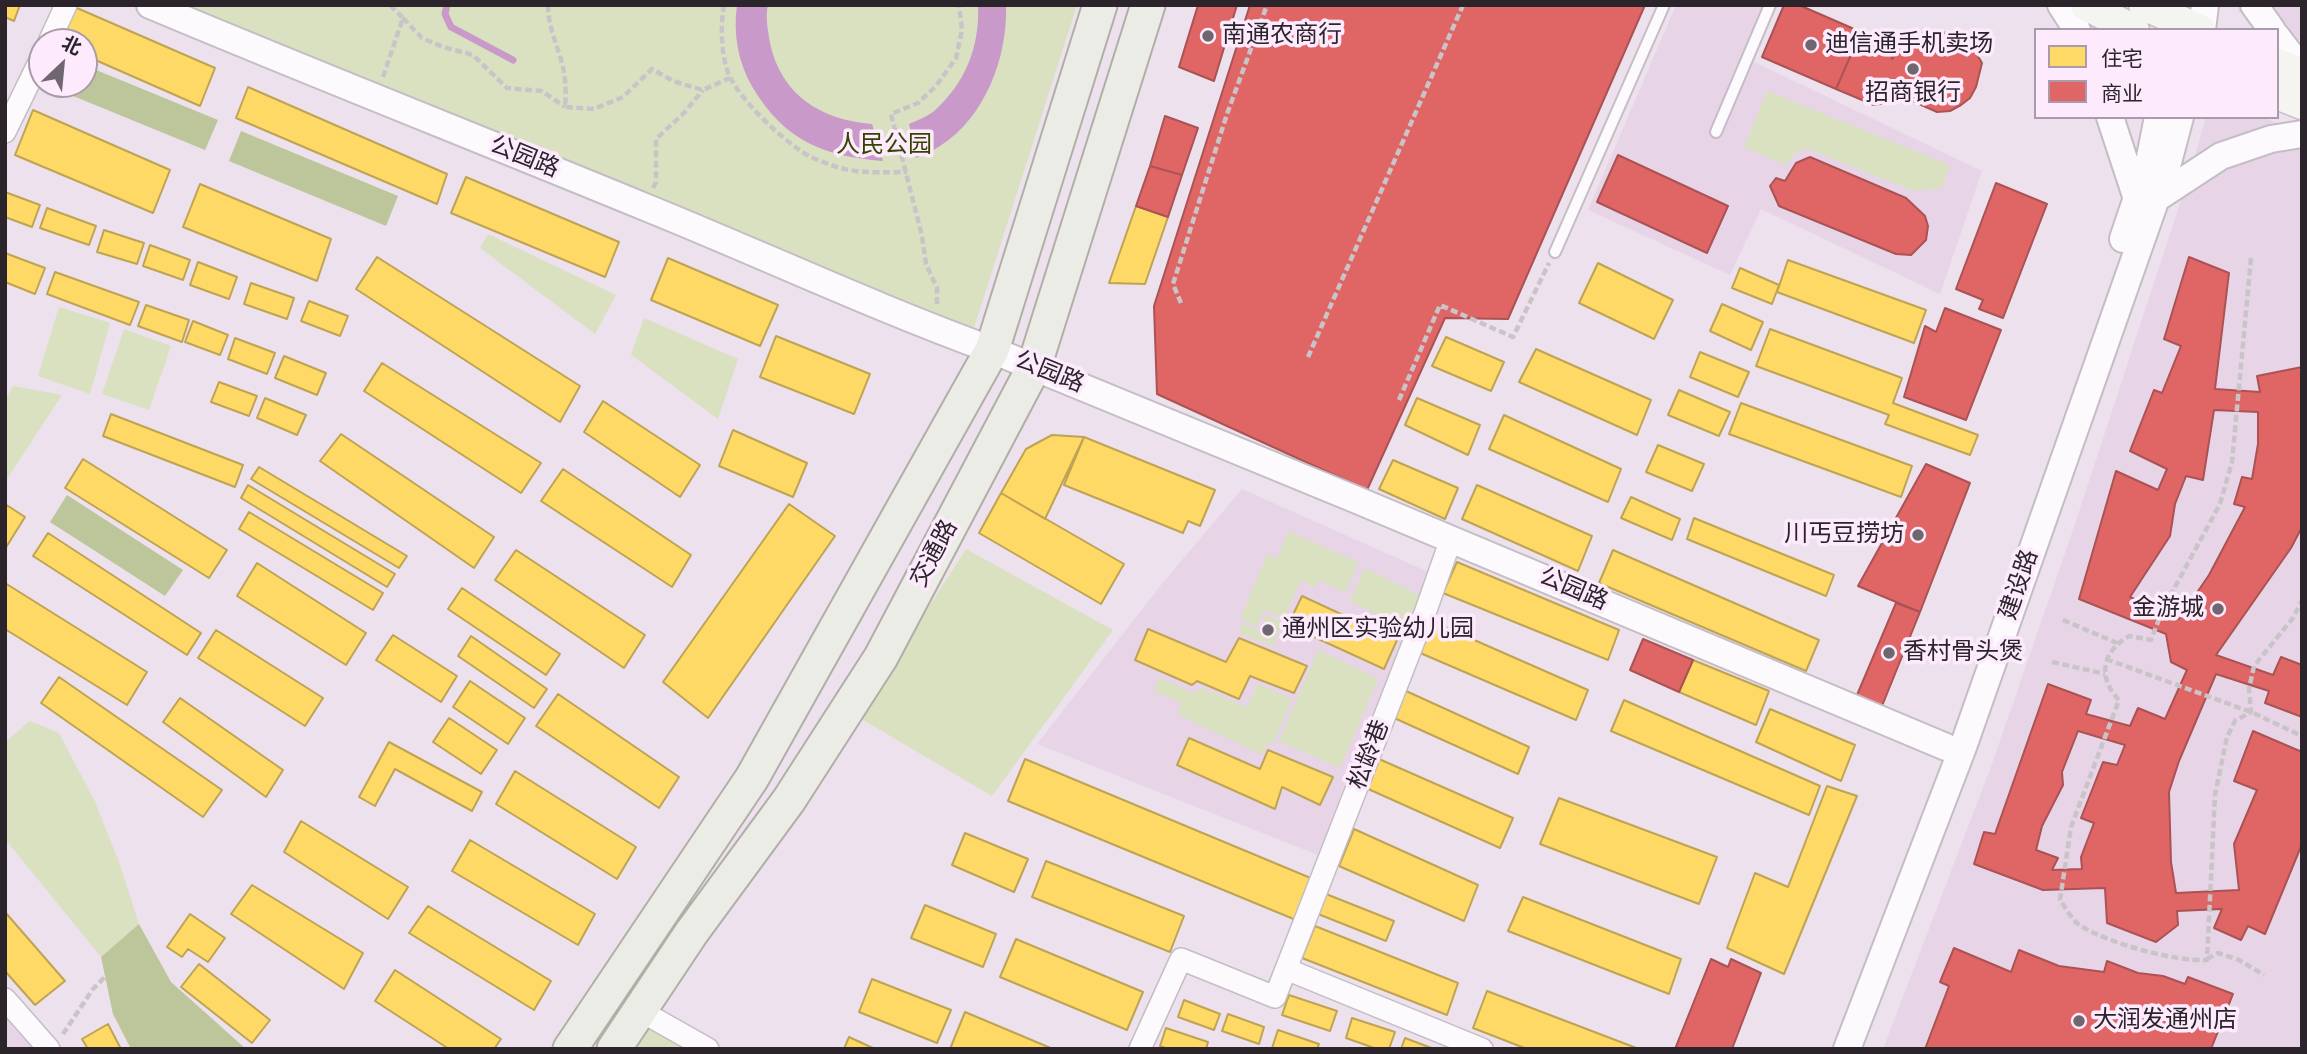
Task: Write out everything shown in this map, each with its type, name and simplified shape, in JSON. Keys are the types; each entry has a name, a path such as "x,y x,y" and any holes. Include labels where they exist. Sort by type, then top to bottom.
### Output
{"main road":[{"name":"交通路","path":"570,1049 752,778 992,350 1100,5"},
{"name":"交通路","path":"614,1049 692,932 789,800 881,657 1034,367 1148,5"},
{"path":"2086,5 2130,28"},
{"path":"2144,5 2186,23"},
{"path":"2279,65 2302,72"},
{"path":"2279,95 2302,104"}],"street":[{"path":"55,28 66,5"},
{"name":"公园路","path":"150,5 1451,539 1946,747"},
{"path":"2062,5 2076,28"},
{"path":"2186,23 2205,5"},
{"path":"2254,5 2271,28"},
{"path":"2279,40 2302,72"},
{"path":"5,132 28,85"},
{"path":"2111,119 2147,198 2221,156 2271,139 2302,134"},
{"name":"建设路","path":"1847,1049 1963,747 2147,198 2149,162 2158,119"},
{"name":"建设路","path":"1827,1049 1946,747 2046,467 2179,119"},
{"name":"松龄巷","path":"1140,1049 1181,959 1275,997 1425,613 1451,539"},
{"path":"1286,969 1482,1049"},
{"path":"5,999 54,1044"},
{"path":"639,1010 708,1049"}],"lane":[{"path":"1555,252 1664,5"},
{"path":"1716,132 1770,5"}],"path":[{"path":"390,5 422,38 473,55 507,88 528,92 542,91 565,107 594,109 623,97 652,69 673,81 703,90"},
{"path":"548,5 551,33 563,66 565,107"},
{"path":"724,5 720,30 730,78 748,103 799,150 839,168 907,172"},
{"path":"933,328 938,319 937,289 926,264 907,172 891,114 918,103 936,86 956,58 962,30 959,5"},
{"path":"1181,303 1173,284 1227,114 1267,5"},
{"path":"1308,357 1463,5"},
{"path":"375,99 402,18"},
{"path":"646,207 656,182 656,139 684,113 703,90 730,78"},
{"path":"1399,400 1440,305 1513,337 1555,252"},
{"path":"2251,258 2232,461 2220,504 2163,609 2151,640 2129,636 2117,643 2106,659 2108,688 2119,700 2071,827 2060,900 2078,925 2119,943 2190,961 2207,960 2218,953 2239,960 2264,975"},
{"path":"2251,712 2249,689 2254,666 2293,618 2302,600"},
{"path":"2063,620 2117,643"},
{"path":"2106,659 2251,712 2302,736"},
{"path":"2052,662 2105,674"},
{"path":"2207,960 2215,794 2227,737 2235,721 2251,712"},
{"path":"54,1044 93,989 106,976"}],"shaded area":[{"path":"737,5 768,5 770,43 783,77 806,102 820,110 853,122 872,124 883,161 824,150 792,133 778,121 753,88 740,58 736,37"},
{"path":"978,5 1006,5 1003,45 991,84 970,119 956,134 937,148 916,158 909,124 933,112 962,77 973,50"},
{"path":"1676,5 1770,5 1748,59 1982,171 1940,294 1761,209 1730,275 1588,210"},
{"path":"2239,5 2302,5 2302,42 2279,31 2279,28 2272,28 2238,12"},
{"name":"金游城","path":"2205,119 2268,119 2302,134 2302,1049 1883,1049 1992,764 2074,527"},
{"name":"通州区实验幼儿园","path":"1242,489 1433,574 1351,768 1318,855 1037,744 1161,585"},
{"path":"5,1013 37,1049 5,1049"}],"green space":[{"name":"人民公园","path":"163,5 1077,5 973,331"},
{"path":"98,71 218,120 205,150 78,98 98,98"},
{"path":"1767,91 1950,165 1942,188 1914,191 1806,148 1793,155 1786,165 1744,147"},
{"path":"241,131 398,196 386,226 229,161"},
{"path":"488,234 616,295 595,334 480,248"},
{"path":"59,307 110,323 90,394 38,376"},
{"path":"644,318 738,359 718,419 631,355"},
{"path":"124,329 171,346 149,410 102,394"},
{"path":"13,386 62,395 5,482 5,400"},
{"path":"67,495 183,570 165,596 50,522"},
{"path":"1288,531 1358,562 1345,593 1319,580 1315,588 1301,581 1284,619 1264,610 1257,627 1240,619 1267,554 1277,559"},
{"path":"966,549 1113,630 992,796 858,717"},
{"path":"1365,568 1421,596 1407,630 1350,601"},
{"path":"1266,615 1282,622 1274,646 1239,633 1242,624 1260,631"},
{"path":"1318,650 1378,679 1340,768 1279,741"},
{"path":"1159,678 1194,693 1202,688 1247,707 1258,684 1292,699 1273,745 1268,742 1262,755 1177,714 1181,703 1154,691"},
{"path":"30,721 59,733 95,802 119,862 139,924 101,957 5,839 5,742"},
{"path":"139,924 171,982 246,1049 131,1049 113,1014 101,957"},
{"path":"646,1027 686,1049 633,1049"}],"building: 住宅":[{"path":"5,5 20,5 14,21 5,17"},
{"path":"70,5 215,68 200,106 98,61 98,28 61,28"},
{"path":"1300,5 1394,5 1407,11 1393,45"},
{"path":"1568,5 1618,5 1611,24"},
{"path":"1470,34 1582,86 1568,120 1455,69"},
{"path":"1262,55 1370,103 1357,137 1247,88"},
{"path":"248,87 447,174 437,204 236,118"},
{"path":"33,110 170,170 153,213 15,155"},
{"path":"1431,123 1540,175 1525,207 1414,158"},
{"path":"1232,151 1328,196 1311,235 1214,187"},
{"path":"466,177 619,242 605,277 451,213"},
{"path":"200,184 331,239 317,281 183,227"},
{"path":"5,192 40,205 32,227 5,217"},
{"path":"1136,206 1168,217 1145,284 1109,283"},
{"path":"47,208 96,226 89,245 40,228"},
{"path":"1389,222 1498,275 1484,309 1372,257"},
{"path":"104,230 144,243 137,264 97,252"},
{"path":"150,245 190,260 183,280 143,266"},
{"path":"5,253 45,268 35,294 5,282"},
{"path":"1205,256 1290,292 1276,329 1188,292"},
{"path":"377,257 580,386 560,422 356,289"},
{"path":"668,258 778,305 760,346 651,300"},
{"path":"1788,260 1926,310 1914,343 1777,292"},
{"path":"198,262 237,277 229,299 190,285"},
{"path":"1598,263 1673,300 1654,339 1579,303"},
{"path":"1740,268 1779,285 1772,304 1732,288"},
{"path":"55,272 139,302 130,325 47,294"},
{"path":"251,283 294,298 287,319 244,304"},
{"path":"309,301 348,316 340,336 301,321"},
{"path":"1722,304 1763,322 1751,350 1710,331"},
{"path":"146,305 189,320 182,342 138,326"},
{"path":"1336,320 1385,340 1372,371 1323,350"},
{"path":"193,321 228,335 220,355 185,342"},
{"path":"1770,329 1902,378 1893,403 1978,435 1970,455 1885,424 1889,415 1756,366"},
{"path":"776,336 870,374 854,414 760,377"},
{"path":"1446,337 1504,362 1491,391 1432,366"},
{"path":"235,338 275,353 267,374 228,359"},
{"path":"1181,339 1359,419 1343,459 1164,378"},
{"path":"1536,349 1651,400 1637,435 1519,382"},
{"path":"1700,352 1749,372 1738,397 1690,377"},
{"path":"284,356 326,373 317,395 275,378"},
{"path":"382,363 541,463 521,493 364,391"},
{"path":"219,382 257,396 249,416 211,402"},
{"path":"1679,390 1730,412 1719,436 1668,415"},
{"path":"265,398 306,415 297,435 257,418"},
{"path":"1417,398 1480,425 1468,455 1405,425"},
{"path":"603,401 700,465 680,497 584,432"},
{"path":"1741,403 1912,466 1901,497 1729,434"},
{"path":"111,414 243,465 235,487 103,436"},
{"path":"1504,415 1621,469 1608,502 1489,449"},
{"path":"733,430 807,463 793,497 719,466"},
{"path":"341,434 494,537 474,568 320,461"},
{"path":"1052,435 1084,437 1045,519 1001,493 1026,449"},
{"path":"1084,437 1215,490 1200,526 1188,521 1183,533 1064,485"},
{"path":"1658,445 1704,464 1692,491 1646,472"},
{"path":"83,459 227,550 209,578 65,488"},
{"path":"1393,460 1458,488 1445,519 1379,489"},
{"path":"259,467 407,556 399,568 251,479"},
{"path":"563,469 691,555 672,587 541,501"},
{"path":"248,485 395,574 387,587 241,498"},
{"path":"1477,485 1592,536 1578,571 1462,519"},
{"path":"1001,493 1124,564 1101,604 979,533"},
{"path":"1631,497 1680,519 1672,540 1621,518"},
{"path":"5,504 25,517 5,549"},
{"path":"789,504 835,536 708,718 663,682"},
{"path":"249,512 383,593 373,610 239,529"},
{"path":"1694,518 1834,575 1826,596 1687,539"},
{"path":"48,533 201,633 187,655 33,556"},
{"path":"516,550 645,635 624,668 495,580"},
{"path":"1613,550 1819,640 1806,671 1599,583"},
{"path":"1457,562 1619,630 1608,660 1443,593"},
{"path":"257,563 366,633 346,665 237,596"},
{"path":"5,583 147,672 127,705 5,629"},
{"path":"462,588 560,654 546,675 448,609"},
{"path":"1302,596 1397,640 1384,669 1288,625"},
{"path":"1431,621 1588,690 1576,720 1418,652"},
{"path":"1148,629 1226,662 1239,638 1307,666 1294,693 1250,676 1239,699 1197,681 1192,685 1135,660"},
{"path":"216,630 323,698 305,726 198,658"},
{"path":"393,635 457,676 441,702 376,660"},
{"path":"471,636 547,689 534,708 458,656"},
{"path":"1693,660 1769,691 1756,725 1679,692"},
{"path":"59,677 222,790 203,817 41,703"},
{"path":"470,681 525,718 508,744 453,707"},
{"path":"1406,691 1529,747 1518,774 1392,717"},
{"path":"558,694 679,777 659,808 536,726"},
{"path":"180,698 283,770 266,797 163,722"},
{"path":"1624,700 1820,786 1809,815 1611,731"},
{"path":"1770,709 1855,745 1841,781 1756,742"},
{"path":"449,718 497,750 481,774 433,742"},
{"path":"1189,738 1260,769 1268,750 1333,777 1320,805 1282,787 1275,809 1177,765"},
{"path":"389,742 482,792 472,811 395,769 375,806 359,797"},
{"path":"1025,759 1313,879 1296,920 1008,801"},
{"path":"1379,759 1513,818 1500,848 1366,788"},
{"path":"515,771 636,847 617,879 496,804"},
{"path":"1827,786 1857,796 1784,974 1727,948 1755,873 1788,887"},
{"path":"1559,798 1717,857 1699,904 1540,844"},
{"path":"301,821 408,887 388,919 284,852"},
{"path":"1354,829 1478,885 1464,921 1339,866"},
{"path":"965,833 1028,859 1014,892 952,865"},
{"path":"470,840 595,914 578,945 452,871"},
{"path":"1046,861 1184,916 1170,952 1032,897"},
{"path":"252,885 363,953 344,989 231,914"},
{"path":"1326,894 1394,921 1386,941 1318,914"},
{"path":"1523,897 1681,959 1669,994 1508,931"},
{"path":"925,905 996,934 983,967 911,938"},
{"path":"428,906 551,981 534,1010 409,933"},
{"path":"5,912 65,981 35,1005 5,971"},
{"path":"190,914 225,938 208,962 188,949 182,957 167,947"},
{"path":"1315,926 1458,983 1447,1015 1302,958"},
{"path":"1016,939 1143,992 1127,1030 1000,977"},
{"path":"199,964 270,1020 252,1043 181,987"},
{"path":"395,970 501,1039 494,1049 449,1049 375,1001"},
{"path":"872,979 951,1010 937,1043 859,1012"},
{"path":"1487,991 1639,1049 1527,1049 1473,1028"},
{"path":"1289,995 1337,1011 1330,1031 1282,1015"},
{"path":"1184,1000 1220,1014 1214,1030 1178,1017"},
{"path":"965,1012 1053,1049 950,1049"},
{"path":"1228,1014 1264,1027 1259,1044 1222,1031"},
{"path":"1352,1018 1395,1032 1389,1049 1377,1049 1346,1038"},
{"path":"108,1024 121,1049 88,1049 82,1039"},
{"path":"1166,1028 1208,1042 1206,1049 1168,1049 1160,1046"},
{"path":"1278,1030 1319,1044 1317,1049 1272,1048"},
{"path":"849,1037 875,1049 844,1049"},
{"path":"1405,1038 1434,1049 1401,1049"}],"building: 商业":[{"name":"南通农商行","path":"1198,5 1237,5 1214,81 1179,67"},
{"path":"1250,5 1645,5 1508,319 1445,318 1367,490 1157,394 1154,306"},
{"name":"迪信通手机卖场","path":"1784,5 1799,5 1861,32 1836,89 1762,57"},
{"name":"招商银行","path":"1861,32 1885,44 1892,59 1905,44 1919,34 1952,33 1969,41 1982,63 1976,87 1970,98 1961,105 1950,111 1937,112 1908,99 1874,105 1836,89"},
{"path":"1165,116 1198,128 1182,175 1150,166"},
{"path":"1618,155 1728,206 1707,253 1597,202"},
{"path":"1810,157 1906,198 1925,216 1928,226 1926,240 1911,255 1896,254 1779,206 1770,186 1776,178 1785,181 1796,163"},
{"path":"1150,166 1182,175 1168,217 1136,206"},
{"path":"1996,183 2047,204 2003,318 1979,309 1983,300 1956,289"},
{"name":"金游城","path":"2189,257 2229,273 2215,389 2260,392 2257,376 2302,367 2302,527 2291,548 2216,655 2273,675 2281,657 2302,665 2302,717 2265,703 2269,691 2216,674 2179,761 2169,792 2171,862 2176,893 2239,890 2234,844 2257,790 2234,781 2253,731 2302,752 2302,844 2265,934 2248,926 2241,940 2214,928 2222,909 2177,911 2178,925 2156,942 2107,923 2105,888 2043,890 1974,864 1984,832 1995,834 2048,684 2091,700 2086,714 2130,726 2138,708 2165,719 2187,670 2171,662 2166,634 2079,599 2116,471 2158,490 2167,469 2130,451 2154,390 2162,393 2181,346 2164,339","holes":["2214,410 2258,412 2258,444 2252,479 2242,477 2234,504 2245,507 2209,575 2179,619 2130,597 2170,536 2175,504 2186,476 2203,480","2078,731 2125,745 2117,765 2103,762 2081,818 2094,823 2081,857 2082,869 2052,870 2058,858 2036,850 2042,826 2063,785 2062,772"]},
{"path":"1945,308 2001,330 1966,420 1904,397 1925,326 1936,332"},
{"name":"川丐豆捞坊","path":"1926,464 1970,483 1920,612 1858,586"},
{"name":"香村骨头煲","path":"1896,603 1920,612 1882,706 1857,695"},
{"path":"1643,639 1693,660 1679,692 1630,670"},
{"name":"大润发通州店","path":"1954,948 2011,972 2019,950 2059,966 2104,972 2107,961 2138,973 2163,976 2185,984 2188,977 2233,994 2211,1049 1925,1049 1949,986 1940,982"},
{"path":"1711,959 1728,967 1731,959 1761,973 1732,1049 1675,1049"}],"waterway":[{"path":"447,5 445,14 451,27 513,60"}],"place":[{"name":"南通农商行","path":"1208,36"},
{"name":"迪信通手机卖场","path":"1811,45"},
{"name":"招商银行","path":"1913,69"},
{"name":"川丐豆捞坊","path":"1918,535"},
{"name":"金游城","path":"2218,609"},
{"name":"通州区实验幼儿园","path":"1268,630"},
{"name":"香村骨头煲","path":"1889,653"},
{"name":"大润发通州店","path":"2079,1021"}]}
